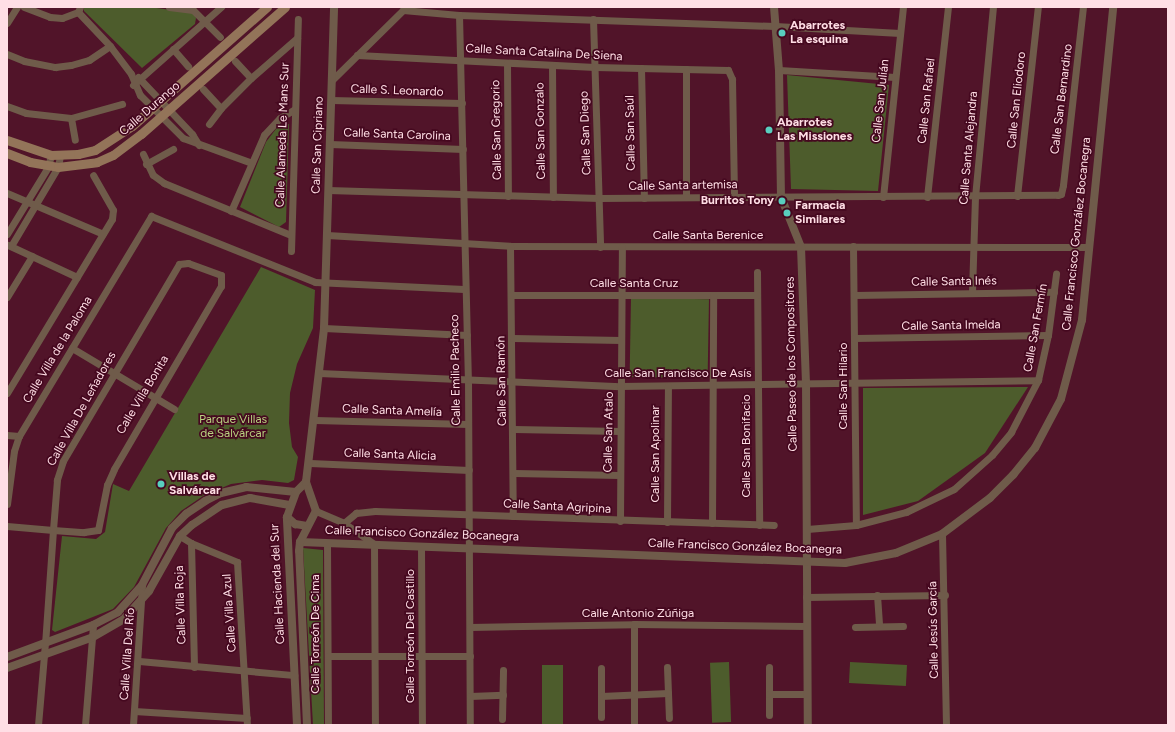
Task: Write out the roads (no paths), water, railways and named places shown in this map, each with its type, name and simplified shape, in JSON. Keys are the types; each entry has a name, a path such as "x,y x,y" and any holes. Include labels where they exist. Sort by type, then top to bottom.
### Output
{"main road":[{"name":"Calle Durango","path":"7,140 56,155 78,154 106,144 161,100 267,7"},
{"name":"Calle Durango","path":"7,153 53,167 91,163 113,154 161,116 286,7"}],"street":[{"path":"7,22 17,7"},
{"path":"24,7 56,17 70,16 79,10 110,46 130,74 134,85 152,107 176,132 188,142 252,163"},
{"path":"169,7 193,10 206,21 220,37"},
{"path":"134,85 221,7"},
{"name":"Calle San Cipriano","path":"306,482 310,463 324,328 334,7"},
{"name":"Calle Paseo de los Compositores","path":"774,7 779,70 781,197 802,247 806,382 806,626 808,725"},
{"name":"Calle San Julián","path":"883,197 903,7"},
{"name":"Calle San Rafael","path":"927,197 948,7"},
{"name":"Calle Santa Alejandra","path":"972,292 972,246 975,197 993,7"},
{"name":"Calle San Eliodoro","path":"1017,196 1038,7"},
{"name":"Calle San Bernardino","path":"1061,194 1083,7"},
{"name":"Calle Francisco González Bocanegra","path":"300,542 806,563 845,563 869,560 896,553 942,534 990,498 1013,475 1047,428 1061,399 1071,368 1082,320 1113,7"},
{"path":"332,80 404,9 459,15 775,26 900,33"},
{"name":"Calle Emilio Pacheco","path":"459,15 464,194 464,289 468,380 470,725"},
{"name":"Calle Alameda Le Mans Sur","path":"291,251 298,19"},
{"name":"Calle San Diego","path":"593,19 600,247"},
{"path":"209,124 221,108 251,78 297,38"},
{"path":"7,54 24,61 60,66 89,60 110,46"},
{"path":"173,49 188,66"},
{"name":"Calle Santa Catalina De Siena","path":"357,55 730,72 734,196"},
{"path":"235,61 251,78"},
{"name":"Calle San Gregorio","path":"507,63 508,196"},
{"name":"Calle San Gonzalo","path":"552,65 553,197"},
{"name":"Calle San Saúl","path":"641,68 644,198"},
{"path":"686,69 686,197"},
{"path":"779,70 895,77"},
{"path":"130,74 141,78 199,145"},
{"path":"203,89 221,108"},
{"name":"Calle S. Leonardo","path":"331,100 462,103"},
{"path":"7,106 26,112 71,118 122,104"},
{"path":"231,211 267,131 295,109"},
{"path":"71,118 75,140"},
{"path":"176,132 183,126"},
{"name":"Calle Santa Carolina","path":"330,144 463,149"},
{"path":"146,164 173,149"},
{"path":"143,154 146,164 153,175 164,183 291,235"},
{"path":"56,155 53,167 36,205 9,245 77,277"},
{"path":"7,234 27,201 53,167"},
{"path":"7,392 114,214 93,176"},
{"name":"Calle Santa artemisa","path":"328,190 599,198 734,196 975,197 1061,194"},
{"path":"7,193 103,234"},
{"name":"Calle Villa de la Paloma","path":"7,504 14,451 19,436 151,216 301,278 326,284"},
{"name":"Calle Santa Berenice","path":"327,235 510,246 1089,247"},
{"name":"Calle San Ramón","path":"510,246 513,338 513,516"},
{"name":"Calle San Hilario","path":"853,246 856,525"},
{"name":"Calle San Atalo","path":"620,521 618,475 620,431 622,247"},
{"path":"7,297 32,256"},
{"name":"Calle Villa Bonita","path":"54,530 93,532 98,530 107,485 154,398 221,286 223,277 218,273 182,262"},
{"name":"Calle Villa De Leñadores","path":"38,725 57,480 61,466 113,374 182,262"},
{"name":"Calle San Bonifacio","path":"757,272 759,525"},
{"name":"Calle San Fermín","path":"807,529 856,525 900,514 954,489 992,455 1011,432 1038,380 1048,335 1056,274"},
{"path":"326,284 464,289"},
{"name":"Calle Santa Inés","path":"854,295 972,292 1054,292"},
{"name":"Calle Santa Cruz","path":"511,295 757,295"},
{"path":"712,523 711,385 713,295"},
{"path":"324,328 466,335"},
{"name":"Calle Santa Imelda","path":"854,338 1048,335"},
{"path":"513,338 621,340"},
{"path":"72,348 113,374 174,409"},
{"name":"Calle San Francisco De Asís","path":"319,373 513,383 620,386 806,382 1038,380"},
{"name":"Calle San Apolinar","path":"667,522 668,386"},
{"name":"Calle Santa Amelía","path":"315,420 468,424"},
{"path":"514,429 620,431"},
{"path":"7,435 19,436"},
{"name":"Calle Santa Alicia","path":"310,463 469,470"},
{"path":"514,473 618,475"},
{"path":"306,482 316,511 344,523 374,544 375,725"},
{"name":"Calle Hacienda del Sur","path":"297,725 287,517 289,505 296,492 306,482"},
{"path":"7,656 93,625 118,612 142,584 172,528 186,514 205,501 221,493 246,487 296,492"},
{"path":"7,668 93,637 123,620 143,599 180,536 209,513 237,500 259,499 289,505"},
{"name":"Calle Hacienda del Sur","path":"307,725 300,542 316,511"},
{"name":"Calle Santa Agripina","path":"344,523 356,514 375,511 620,521 774,525"},
{"path":"287,517 295,524 307,526"},
{"path":"7,526 54,530"},
{"name":"Calle Jesús García","path":"942,534 945,595 946,725"},
{"name":"Calle Villa Azul","path":"180,536 190,543 237,562 247,722"},
{"name":"Calle Villa Roja","path":"190,543 194,667"},
{"name":"Calle Torreón De Cima","path":"327,543 328,725"},
{"name":"Calle Torreón Del Castillo","path":"421,546 422,725"},
{"name":"Calle Villa Del Río","path":"133,725 143,599 142,584"},
{"path":"877,595 879,626"},
{"path":"806,597 945,595"},
{"path":"634,624 634,725"},
{"name":"Calle Antonio Zúñiga","path":"470,627 634,624 806,626"},
{"path":"85,725 93,625"},
{"path":"855,627 903,626"},
{"path":"328,656 470,656"},
{"path":"139,661 245,672 294,675"},
{"path":"667,667 669,718"},
{"path":"769,667 769,715"},
{"path":"601,668 601,717"},
{"path":"502,719 503,670"},
{"path":"602,696 668,693"},
{"path":"769,694 807,694"},
{"path":"470,696 503,695"},
{"path":"134,711 247,722"}],"place":[{"name":"Abarrotes La esquina","path":"782,33"},
{"name":"Abarrotes Las Missiones","path":"769,130"},
{"name":"Burritos Tony","path":"782,201"},
{"name":"Farmacia Similares","path":"787,213"},
{"name":"Villas de Salvárcar","path":"161,484"}],"park label":[{"name":"Parque Villas de Salvárcar","path":"233,427"}]}
